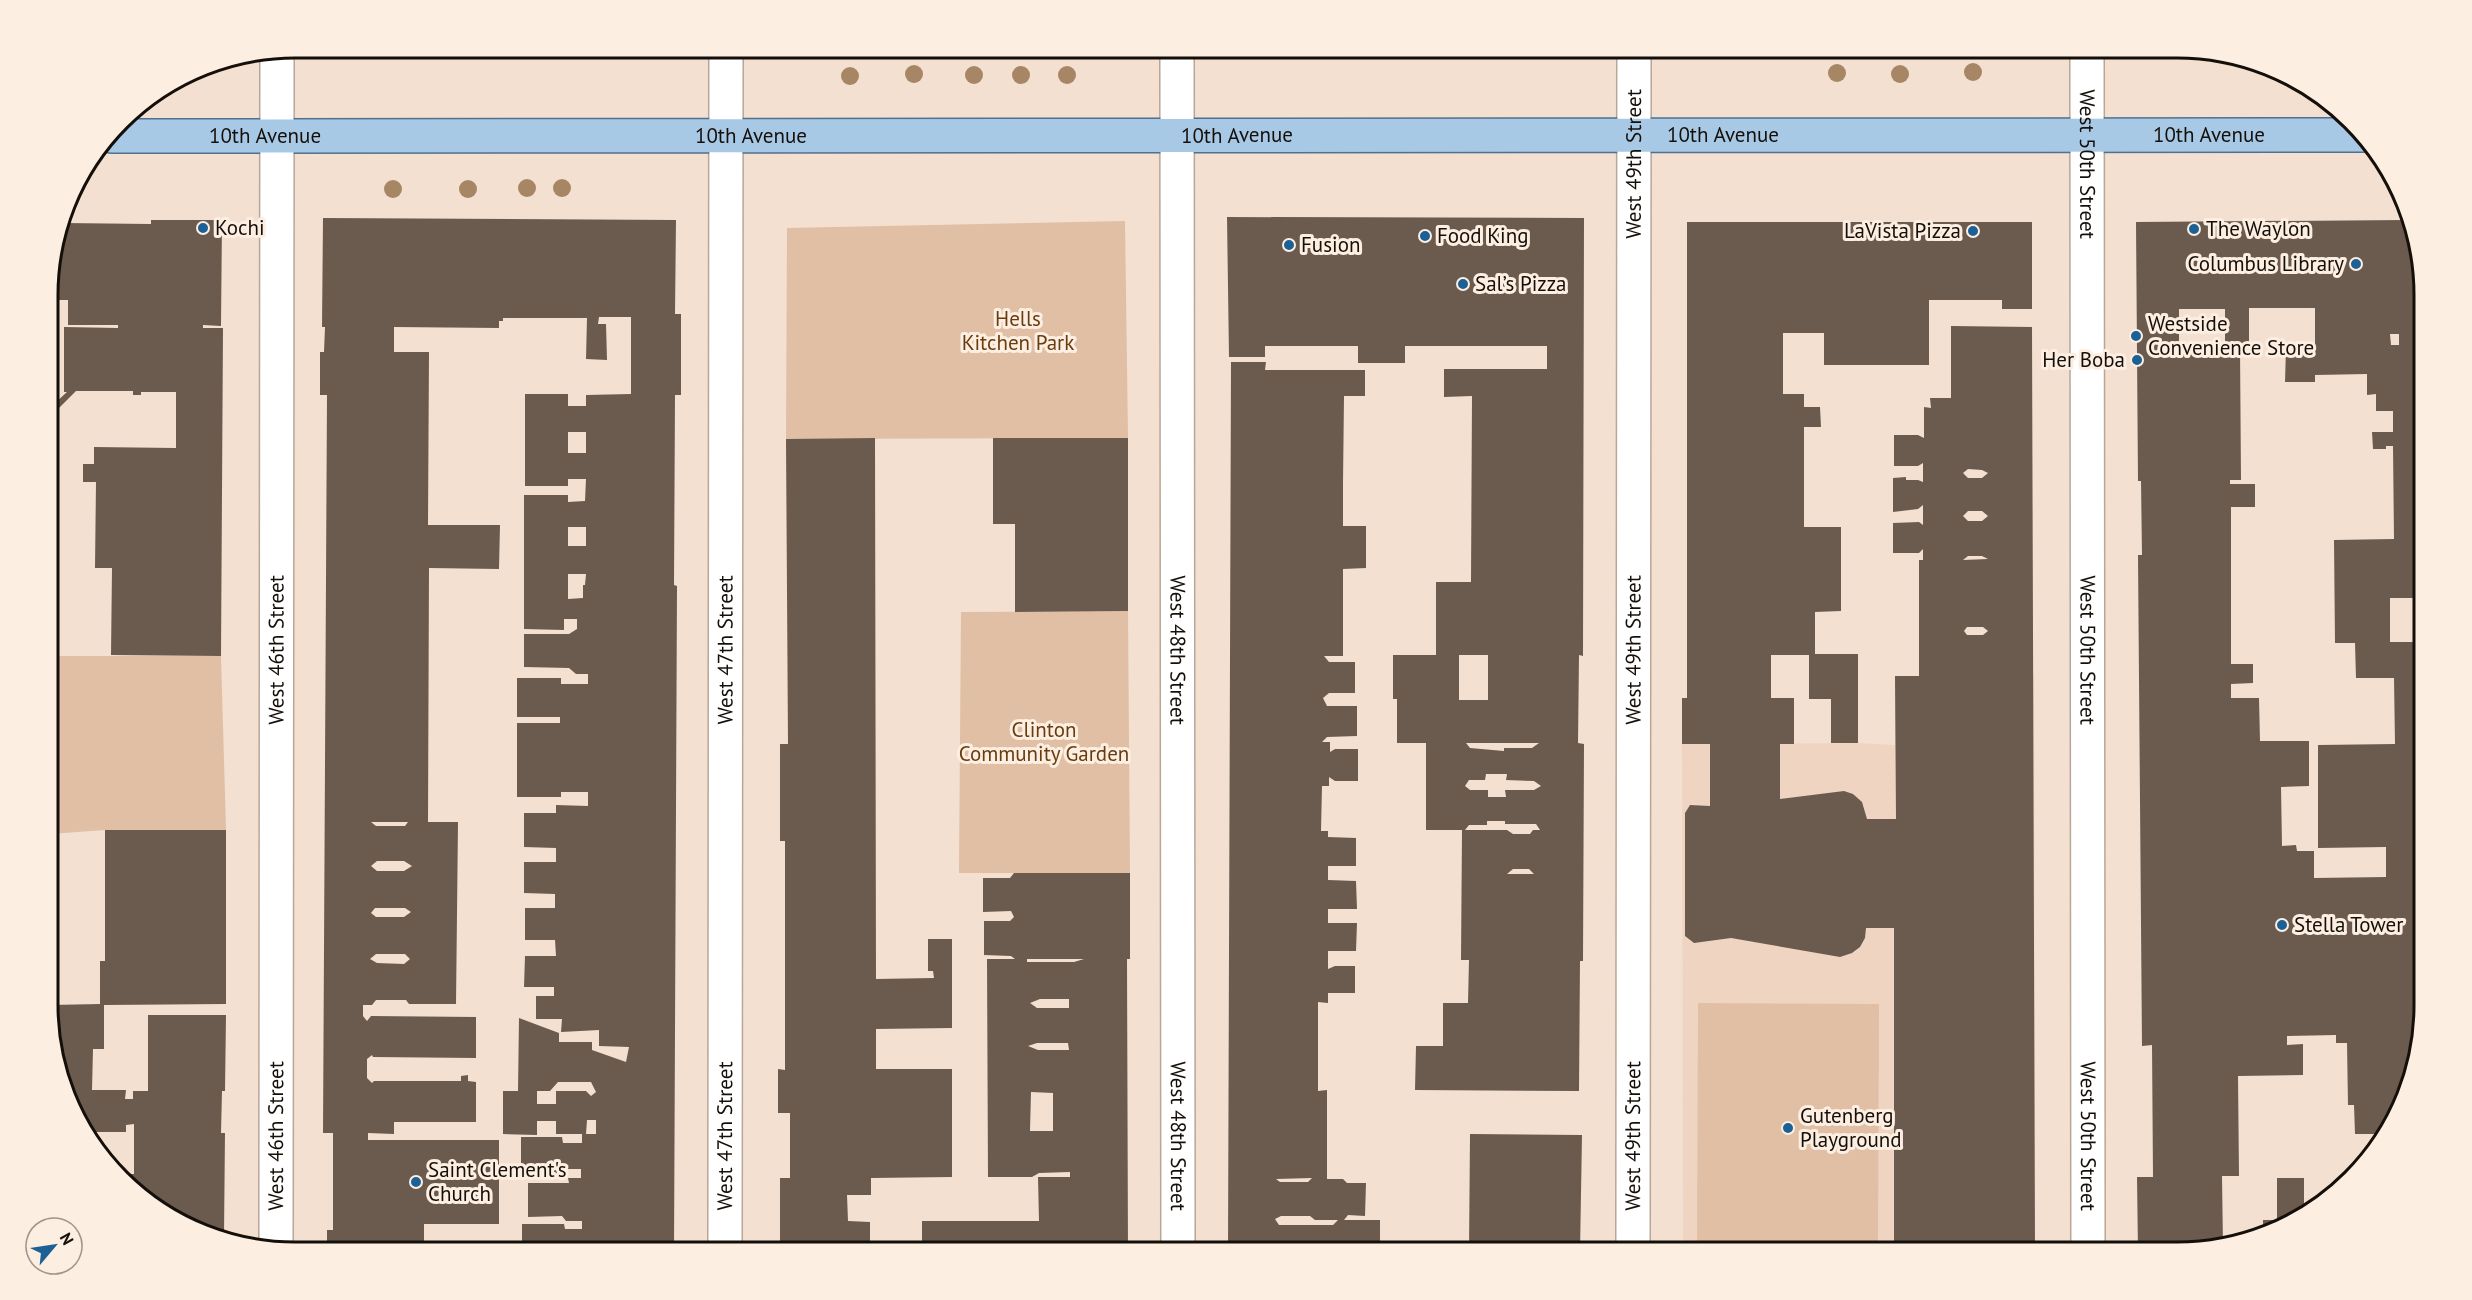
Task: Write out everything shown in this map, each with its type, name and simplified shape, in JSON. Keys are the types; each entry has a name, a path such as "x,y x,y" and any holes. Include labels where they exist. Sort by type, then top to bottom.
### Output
{"main road":[{"name":"West 47th Street","path":"725,1242 726,58"},
{"name":"West 48th Street","path":"1177,58 1178,1242"},
{"name":"West 49th Street","path":"1633,1242 1634,58"},
{"name":"West 50th Street","path":"2087,58 2088,1242"},
{"name":"West 46th Street","path":"276,1241 277,59"},
{"name":"10th Avenue","path":"120,136 2351,135"}],"shaded area":[{"path":"1895,676 2034,676 2035,1242 1683,1242 1682,744 1858,743 1895,745"}],"green space":[{"name":"Hells Kitchen Park","path":"1125,221 1128,438 786,439 787,228"},
{"name":"Clinton Community Garden","path":"1128,611 1130,873 959,873 961,612"},
{"path":"58,656 221,656 226,830 105,830 58,833"},
{"name":"Gutenberg Playground","path":"1698,1003 1879,1004 1878,1242 1697,1242"}],"building":[{"path":"1227,217 1584,218 1583,656 1579,655 1578,743 1584,744 1583,961 1580,961 1579,1091 1415,1090 1416,1046 1443,1046 1443,1003 1468,1003 1469,960 1461,960 1462,830 1426,830 1426,743 1397,743 1397,699 1393,699 1393,655 1436,655 1436,582 1471,582 1472,396 1444,397 1444,369 1547,369 1547,346 1405,346 1405,363 1358,363 1358,346 1265,346 1265,357 1229,357","holes":["1459,655 1488,655 1488,700 1459,700","1466,743 1539,743 1532,748 1504,748 1504,751 1470,748","1486,774 1507,774 1506,780 1534,781 1541,786 1534,790 1505,790 1506,797 1488,797 1488,790 1470,790 1465,786 1469,780 1485,780","1487,821 1505,821 1505,824 1536,824 1540,830 1533,830 1530,834 1513,834 1507,830 1465,830 1469,825 1487,825","1513,869 1529,869 1534,874 1507,874"]},
{"path":"323,218 676,220 675,314 681,314 681,395 675,395 674,585 677,586 674,1242 522,1242 522,1224 564,1224 565,1229 582,1229 582,1221 566,1221 562,1216 528,1217 528,1183 569,1183 568,1178 581,1178 581,1169 565,1169 564,1174 521,1174 521,1137 562,1137 563,1143 582,1143 582,1134 556,1134 556,1121 537,1121 537,1135 503,1134 503,1091 518,1091 519,1018 559,1033 559,1042 592,1042 592,1050 626,1062 629,1047 599,1046 599,1030 561,1032 562,1019 536,1019 536,996 554,996 554,987 524,987 525,956 556,956 555,940 525,940 525,908 555,908 555,894 524,893 524,862 556,862 556,848 524,847 524,813 556,813 556,805 588,806 588,792 561,792 561,797 517,797 517,723 560,723 560,717 517,717 517,678 561,678 561,684 588,684 588,674 576,674 569,668 524,667 524,634 569,634 577,629 577,619 564,619 564,630 524,629 524,495 568,495 568,502 585,501 586,479 568,479 568,486 525,486 525,394 568,394 568,406 586,406 586,395 631,394 631,317 599,317 598,324 606,324 607,360 586,359 587,318 503,318 503,321 499,321 499,328 394,327 394,352 429,352 428,525 500,525 499,569 429,568 428,822 458,822 456,1004 409,1004 406,1000 376,1000 372,1005 363,1005 363,1016 367,1021 371,1016 476,1017 476,1058 373,1057 372,1055 367,1059 367,1078 372,1083 374,1081 461,1081 461,1076 468,1075 468,1081 476,1082 476,1122 394,1122 394,1134 368,1133 368,1140 499,1140 499,1224 424,1224 424,1242 327,1242 327,1230 333,1230 333,1133 323,1133 327,395 320,395 320,352 324,352 325,327 322,327","holes":["568,432 586,432 586,453 568,453","568,527 586,527 586,546 568,546","568,574 586,574 583,598 568,599","371,822 408,822 405,826 376,826","377,861 404,861 412,866 404,871 377,871 371,866","375,908 405,908 411,912 404,917 376,917 371,913","376,954 405,954 410,959 404,964 377,963 370,959","558,1082 591,1082 596,1092 591,1096 586,1091 556,1091 556,1104 537,1104 537,1091 550,1091","587,1120 596,1120 596,1134 586,1134"]},
{"path":"151,220 222,220 221,326 203,325 203,328 223,328 221,656 111,655 112,568 95,568 96,482 83,482 83,464 94,464 94,447 176,448 176,392 141,392 141,395 133,395 133,391 76,391 58,409 58,400 67,392 64,392 64,327 118,328 118,325 68,325 68,300 58,300 58,295 63,249 70,223 151,224"},
{"path":"2401,220 2409,249 2414,295 2414,598 2390,598 2390,642 2414,642 2414,1005 2409,1051 2401,1081 2389,1110 2375,1134 2355,1134 2354,1105 2348,1105 2347,1043 2336,1043 2336,1035 2287,1036 2287,1045 2303,1044 2303,1075 2238,1076 2239,1176 2222,1176 2223,1237 2177,1242 2138,1242 2137,1177 2153,1177 2152,1045 2142,1046 2138,555 2142,555 2141,481 2138,481 2136,222","holes":["2249,308 2315,308 2315,348 2286,348 2285,382 2315,382 2315,375 2367,374 2367,395 2376,394 2376,411 2393,411 2393,432 2372,432 2373,449 2386,449 2386,446 2393,446 2394,539 2334,540 2335,643 2355,643 2356,678 2394,678 2395,744 2318,745 2318,848 2386,847 2386,877 2314,878 2314,851 2297,851 2296,845 2282,846 2281,787 2309,786 2309,741 2260,741 2259,698 2231,698 2231,684 2253,683 2253,664 2231,664 2231,507 2255,507 2255,484 2230,484 2230,480 2241,480 2240,348 2249,348","2179,309 2225,309 2225,348 2179,348","2390,334 2399,334 2399,345 2391,345"]},
{"path":"1687,222 2032,222 2032,309 2002,309 2002,300 1929,300 1929,365 1824,365 1824,333 1783,333 1783,394 1804,394 1804,407 1820,407 1821,427 1804,427 1804,527 1841,527 1841,611 1815,612 1815,654 1858,654 1858,743 1831,743 1831,699 1809,699 1809,655 1771,655 1771,698 1794,698 1794,744 1780,744 1780,799 1844,791 1853,794 1862,802 1867,819 1896,819 1895,676 1919,676 1919,560 1923,560 1923,549 1919,553 1893,553 1893,523 1919,522 1923,525 1923,505 1918,509 1893,512 1893,478 1906,477 1906,480 1923,482 1923,463 1918,466 1894,466 1894,435 1918,435 1924,438 1924,407 1931,408 1930,398 1951,398 1951,326 2032,327 2035,1242 1894,1242 1894,928 1866,928 1865,938 1860,947 1840,957 1731,938 1694,943 1685,936 1685,813 1690,805 1710,806 1710,744 1682,744 1682,698 1687,698","holes":["1968,469 1982,470 1988,473 1982,478 1968,478 1963,473","1968,511 1982,511 1988,516 1982,521 1968,521 1963,516","1968,556 1982,556 1988,559 1963,560","1967,627 1983,627 1988,631 1983,635 1967,635 1964,631"]},
{"path":"1231,362 1266,362 1265,370 1365,370 1365,396 1344,396 1343,526 1366,526 1366,568 1343,569 1343,656 1324,656 1329,662 1355,662 1355,693 1329,693 1323,698 1327,706 1357,706 1357,736 1327,737 1322,742 1330,742 1330,752 1335,749 1358,749 1358,781 1335,781 1329,777 1329,786 1322,786 1321,831 1328,831 1328,837 1356,838 1356,866 1328,866 1328,880 1356,881 1357,909 1328,909 1328,923 1357,923 1356,951 1328,951 1328,969 1335,966 1355,966 1355,993 1328,993 1328,1003 1318,1002 1318,1091 1327,1090 1327,1179 1343,1179 1347,1183 1366,1183 1365,1216 1348,1215 1344,1220 1380,1220 1380,1242 1228,1242","holes":["1312,1178 1308,1182 1280,1182 1276,1179","1281,1216 1310,1216 1315,1220 1338,1220 1333,1225 1279,1225 1275,1219"]},
{"path":"875,438 876,979 934,978 933,971 928,971 928,939 952,939 952,1028 876,1029 876,1069 952,1069 952,1177 871,1178 871,1195 847,1195 848,1221 870,1222 870,1242 780,1242 780,1178 790,1178 790,1113 778,1113 778,1069 785,1070 785,841 780,841 780,744 788,744 786,439"},
{"path":"993,438 1128,438 1128,611 1015,612 1015,524 993,524"},
{"path":"105,830 226,830 226,1004 104,1005 104,1049 93,1049 92,1090 126,1090 125,1099 133,1099 133,1091 148,1091 148,1015 226,1015 225,1091 222,1091 221,1133 225,1133 224,1230 177,1210 151,1193 130,1174 134,1174 134,1124 126,1125 126,1132 96,1132 83,1110 71,1081 63,1051 58,1005 100,1004 100,961 105,961"},
{"path":"1014,873 1130,873 1130,959 1127,959 1128,1242 922,1242 922,1221 1039,1221 1038,1177 1070,1177 1070,1172 1039,1173 1032,1177 988,1177 987,959 1015,959 1011,956 984,955 984,921 1010,921 1014,917 1011,911 983,912 983,878 1010,878","holes":["1027,959 1084,959 1074,962 1027,962","1040,999 1069,999 1069,1008 1037,1008 1030,1003","1037,1043 1068,1043 1069,1050 1038,1050 1028,1046","1031,1092 1053,1093 1053,1131 1030,1131"]},
{"path":"1470,1134 1582,1135 1580,1242 1469,1242"},
{"path":"2277,1178 2304,1178 2304,1204 2277,1219"},
{"path":"2263,1220 2274,1220 2263,1225"}],"place":[{"name":"Kochi","path":"203,228"},
{"name":"The Waylon","path":"2194,229"},
{"name":"LaVista Pizza","path":"1973,231"},
{"name":"Food King","path":"1425,236"},
{"name":"Fusion","path":"1289,245"},
{"name":"Columbus Library","path":"2356,264"},
{"name":"Sal’s Pizza","path":"1463,284"},
{"name":"Westside Convenience Store","path":"2136,336"},
{"name":"Her Boba","path":"2137,360"},
{"name":"Stella Tower","path":"2282,925"},
{"name":"Gutenberg Playground","path":"1788,1128"},
{"name":"Saint Clement's Church","path":"416,1182"}]}
